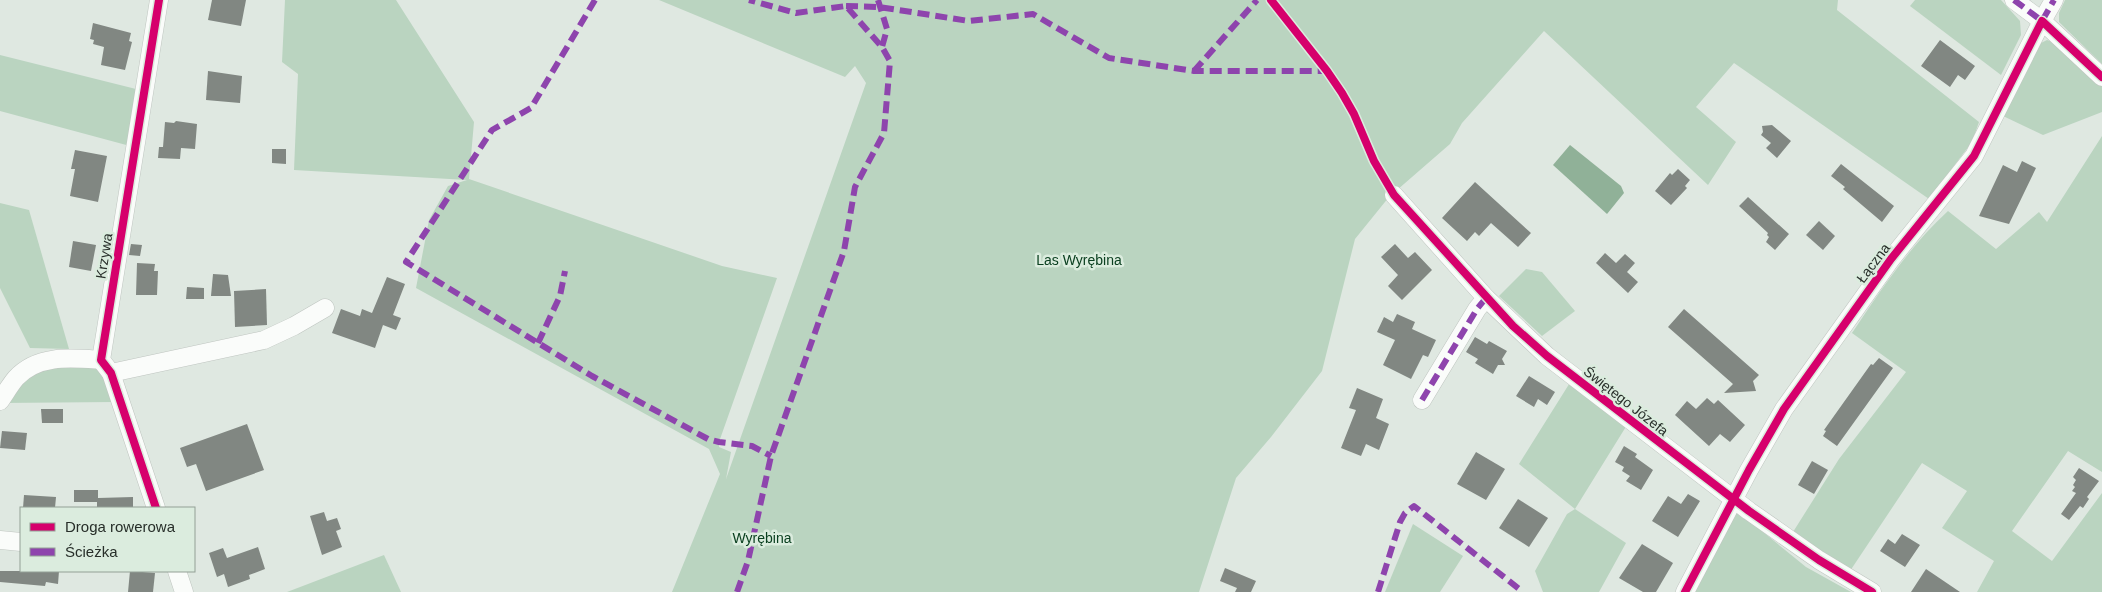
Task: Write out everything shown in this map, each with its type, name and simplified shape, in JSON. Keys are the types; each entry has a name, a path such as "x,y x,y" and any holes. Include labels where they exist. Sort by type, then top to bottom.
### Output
{"street":[{"name":"Krzywa","path":"156,507 106,367 159,0"},
{"path":"2014,0 2042,21 2102,77"},
{"name":"Łączna","path":"1685,592 1784,409 1891,259 1974,156 2054,0"},
{"name":"Świętego Józefa","path":"1394,195 1486,298 1547,356 1734,500 1819,560 1872,592"},
{"path":"1422,400 1477,309 1486,298"},
{"path":"0,401 16,378 31,366 43,361 67,358 106,367 264,340 294,326 325,308"},
{"path":"0,540 20,542"},
{"path":"177,572 184,592"}],"green space":[{"name":"Las Wyrębina","path":"285,0 396,0 474,122 469,179 722,266 777,278 719,442 719,447 731,452 726,479 866,83 855,66 845,77 659,0 1838,0 1837,10 1979,122 1972,142 1929,199 1734,63 1696,107 1736,142 1708,185 1544,31 1462,123 1450,144 1389,197 1355,239 1322,371 1271,437 1236,478 1199,592 672,592 720,474 709,449 416,288 429,220 448,186 467,180 294,170 298,74 282,62"},
{"path":"1915,0 2001,0 2020,21 2021,35 2001,75 1910,6"},
{"path":"2065,0 2102,0 2102,64 2059,22 2059,13"},
{"path":"2047,40 2055,43 2102,86 2102,112 2043,135 2003,116 2035,46"},
{"path":"0,55 136,89 130,146 0,111"},
{"path":"2102,136 2102,472 2068,451 2012,531 2052,561 2102,493 2102,592 1977,592 1994,561 1942,528 1967,491 1922,463 1850,571 1793,532 1839,459 1906,372 1852,333 1908,254 1948,211 1996,249 2039,212 2047,222"},
{"path":"0,203 29,210 69,349 30,348 0,288"},
{"path":"1526,269 1542,272 1575,311 1542,336 1499,296"},
{"path":"48,364 96,368 104,374 115,402 1,403 23,378"},
{"path":"1571,381 1627,425 1575,509 1519,464"},
{"path":"1575,509 1626,543 1599,592 1543,592 1535,571 1567,514"},
{"path":"1735,509 1806,567 1851,592 1690,592"},
{"path":"1413,524 1463,556 1440,592 1385,592"},
{"path":"384,555 401,592 287,592"}],"shaded area":[{"path":"1570,145 1621,186 1624,193 1607,214 1553,165"}],"building":[{"path":"212,0 246,0 241,26 208,20"},
{"path":"93,23 131,33 129,41 132,42 125,70 101,65 104,47 93,44 94,40 90,39"},
{"path":"1940,40 1975,66 1965,80 1958,75 1950,87 1921,66"},
{"path":"208,71 242,76 240,103 206,100"},
{"path":"176,121 197,124 195,149 181,148 180,159 158,158 159,147 163,147 165,122 174,123"},
{"path":"1772,125 1791,141 1777,158 1766,148 1771,143 1761,135 1763,132 1762,126"},
{"path":"272,149 286,149 286,164 272,163"},
{"path":"75,150 107,156 98,202 70,196 75,169 71,169"},
{"path":"2022,161 2036,168 2009,224 1979,216 2003,165 2017,172"},
{"path":"1841,164 1894,206 1882,222 1843,189 1845,187 1831,176"},
{"path":"1678,169 1690,180 1685,186 1687,188 1671,205 1655,191 1670,173 1672,175"},
{"path":"1475,182 1531,233 1518,247 1491,223 1479,236 1475,232 1467,241 1442,218"},
{"path":"1748,197 1789,234 1775,250 1766,242 1769,237 1768,233 1739,206"},
{"path":"1819,221 1835,236 1823,250 1806,235"},
{"path":"73,241 96,245 91,271 69,267"},
{"path":"131,244 142,245 140,256 129,255"},
{"path":"1395,244 1408,258 1415,252 1432,270 1402,300 1388,286 1398,275 1381,257"},
{"path":"1605,253 1616,263 1625,254 1635,263 1627,272 1638,282 1628,293 1596,263"},
{"path":"137,263 155,264 154,271 158,271 157,295 136,295"},
{"path":"213,274 228,275 231,296 211,296"},
{"path":"387,277 405,284 393,315 401,318 396,330 383,325 375,348 332,333 341,309 360,316 362,309 372,313"},
{"path":"187,287 204,288 204,299 186,299"},
{"path":"266,289 267,325 235,327 234,291"},
{"path":"1684,309 1759,375 1753,381 1756,391 1724,393 1733,384 1668,327"},
{"path":"1397,314 1415,322 1412,329 1436,340 1428,357 1423,355 1411,379 1383,365 1395,340 1377,332 1384,317 1393,322"},
{"path":"1475,337 1487,344 1489,341 1507,351 1502,359 1505,365 1498,365 1493,374 1475,363 1478,359 1466,352"},
{"path":"1879,358 1893,368 1837,446 1823,436 1826,431 1824,430 1871,364 1873,365"},
{"path":"1529,376 1555,392 1547,405 1538,399 1534,407 1516,396"},
{"path":"1357,388 1383,399 1376,418 1389,424 1379,450 1366,444 1361,456 1341,448 1356,410 1349,408"},
{"path":"1707,398 1714,404 1718,400 1745,425 1730,442 1720,434 1709,446 1675,415 1687,401 1696,409"},
{"path":"41,409 63,409 63,423 42,423"},
{"path":"247,424 264,470 206,491 196,464 187,467 180,448"},
{"path":"2,431 27,433 25,450 0,448"},
{"path":"1624,446 1637,454 1635,457 1653,470 1641,490 1626,481 1630,476 1622,471 1624,467 1615,462"},
{"path":"1476,452 1505,469 1486,500 1457,484"},
{"path":"1812,461 1828,470 1814,494 1798,485"},
{"path":"2079,468 2099,481 2087,497 2089,499 2083,508 2080,506 2069,520 2061,514 2076,493 2072,491 2076,480 2073,477"},
{"path":"74,490 98,490 98,498 133,497 133,507 97,507 97,502 74,502"},
{"path":"1688,494 1700,501 1678,537 1652,521 1668,496 1681,504"},
{"path":"24,495 56,497 55,507 23,507"},
{"path":"1518,499 1548,518 1529,547 1499,528"},
{"path":"324,512 327,521 337,518 341,529 336,531 342,547 322,555 310,516"},
{"path":"1902,534 1920,545 1905,567 1880,551 1888,539 1895,544"},
{"path":"1642,544 1673,563 1656,592 1643,592 1619,578"},
{"path":"258,547 265,569 249,575 250,579 228,587 224,574 217,577 209,553 223,548 227,558"},
{"path":"1225,568 1256,581 1251,592 1235,592 1237,588 1220,581"},
{"path":"1926,569 1960,592 1911,592"},
{"path":"0,571 59,572 58,584 46,582 45,586 0,582"},
{"path":"130,572 155,573 153,592 128,592"}],"marked path":[{"path":"595,0 531,108 492,130 406,262 592,376 708,439 752,446 771,456"},
{"path":"737,592 748,561 771,456 844,251 855,187 884,133 890,61 882,47 846,6 796,13 749,0"},
{"path":"878,0 887,29 882,47"},
{"path":"1194,71 1257,0"},
{"path":"2014,0 2042,21 2054,0"},
{"path":"846,6 879,7 969,21 1033,14 1109,58 1194,71 1327,71"},
{"path":"538,343 560,296 565,271"},
{"path":"1422,400 1477,309 1486,298"},
{"path":"1378,592 1400,522 1405,513 1414,506 1523,592"}],"cycle path":[{"path":"156,507 111,373 101,360 159,0"},
{"path":"1271,0 1342,93 1354,114 1374,161 1394,195 1513,326 1547,356 1749,511 1819,560 1872,592"},
{"path":"1685,592 1749,470 1784,409 1891,259 1974,156 2042,21 2102,77"}],"park label":[{"name":"Wyrębina","path":"762,538"}]}
